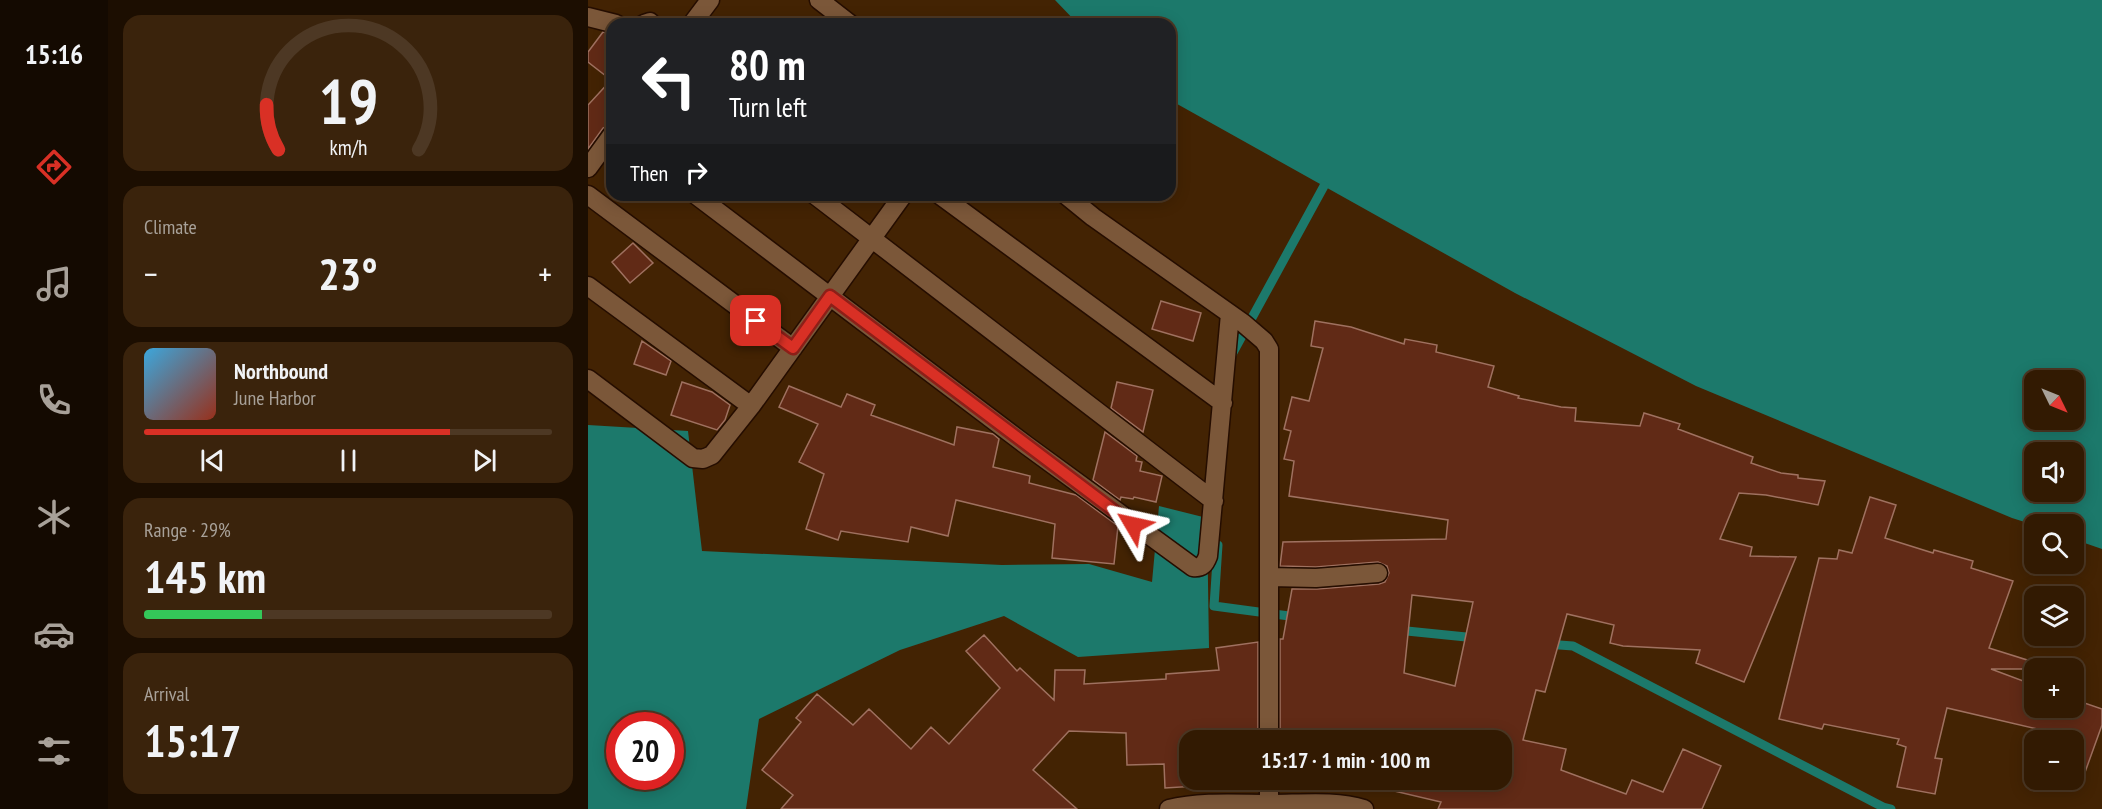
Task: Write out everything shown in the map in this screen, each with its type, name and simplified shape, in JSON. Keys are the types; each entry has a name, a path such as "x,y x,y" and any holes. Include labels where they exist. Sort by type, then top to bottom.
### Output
{"street":[{"path":"819,0 842,18"},
{"path":"588,17 606,22"},
{"path":"588,168 606,143"},
{"path":"588,195 793,348"},
{"path":"704,201 1026,445 1193,567 1200,568 1208,556 1222,403 1237,318"},
{"path":"823,201 1214,501"},
{"path":"588,379 693,458 702,459 712,455 751,406 899,201"},
{"path":"948,201 1222,403"},
{"path":"1074,201 1237,318 1264,340 1269,349 1269,730"},
{"path":"588,286 751,406"},
{"path":"1270,577 1316,578 1378,573"},
{"path":"1269,790 1269,804"},
{"path":"1169,809 1227,803 1316,804 1356,806 1364,809"}],"water":[{"path":"1055,0 2102,0 2102,549 2084,543 2084,514 2024,514 2024,522 2012,518 1696,386 1515,293 1176,103 1176,18 1072,18"},
{"path":"588,425 688,431 702,551 1002,565 1089,564 1152,582 1159,506 1207,518 1209,648 1078,657 1004,616 900,650 759,719 746,809 588,809"}],"building":[{"path":"603,32 606,33 606,76 588,62 588,52"},
{"path":"606,85 606,127 588,149 588,105"},
{"path":"633,243 653,263 630,283 612,262"},
{"path":"1161,301 1201,313 1193,341 1152,329"},
{"path":"1315,321 1351,327 1404,344 1405,339 1437,345 1436,352 1494,366 1488,387 1519,396 1518,398 1576,408 1575,421 1640,426 1644,413 1680,424 1678,429 1753,457 1751,463 1781,473 1798,475 1798,478 1825,481 1818,505 1766,495 1739,493 1720,539 1752,547 1750,556 1796,557 1744,682 1696,663 1700,650 1623,646 1610,643 1614,625 1567,614 1545,692 1536,690 1523,740 1566,749 1561,770 1626,794 1632,780 1663,792 1683,749 1721,766 1702,809 1438,809 1441,802 1390,790 1512,790 1512,730 1280,730 1280,639 1283,639 1292,589 1379,584 1385,582 1389,573 1387,566 1378,562 1316,567 1280,566 1283,542 1446,539 1448,520 1289,496 1294,461 1284,459 1291,431 1284,429 1292,397 1309,401 1323,348 1311,346","holes":["1412,595 1473,602 1455,686 1404,673"]},
{"path":"642,341 671,361 666,375 634,364"},
{"path":"682,382 712,392 730,405 725,420 717,430 671,415"},
{"path":"1117,382 1153,390 1143,432 1111,408"},
{"path":"789,386 841,407 847,394 875,405 871,415 954,445 957,427 993,434 999,439 993,467 1030,476 1029,483 1076,495 1118,526 1114,564 1052,558 1055,524 956,500 948,536 911,527 908,542 841,531 838,540 806,529 824,474 799,462 818,424 779,407"},
{"path":"1105,432 1137,456 1136,461 1142,462 1140,471 1162,476 1156,502 1134,497 1133,499 1121,497 1120,500 1093,480"},
{"path":"1870,497 1896,505 1885,538 1933,553 1934,550 1973,561 1971,568 2013,581 1989,648 2024,659 2024,669 1991,669 2024,681 2024,718 2084,718 2084,703 2102,709 2102,725 2084,775 2084,730 2042,730 1947,708 1935,758 1942,759 1935,794 1897,787 1906,747 1897,744 1899,739 1824,724 1822,729 1779,719 1819,558 1837,559 1839,550 1852,553"},
{"path":"984,635 1017,671 1020,668 1054,700 1055,670 1085,670 1084,684 1166,679 1166,674 1219,670 1216,648 1258,642 1258,730 1179,730 1179,787 1165,788 1164,764 1127,765 1126,733 1069,731 1033,770 1077,809 781,809 793,795 762,770 801,722 796,718 817,694 853,725 869,709 911,749 931,727 949,744 1000,688 966,651"}],"waterway":[{"path":"1230,358 1324,186"},
{"path":"1218,545 1214,606 1297,617"},
{"path":"1397,630 1476,638"},
{"path":"1546,644 1573,646 1883,807 1891,809"}],"route":[{"path":"756,321 793,348 830,296 1133,525"}]}
